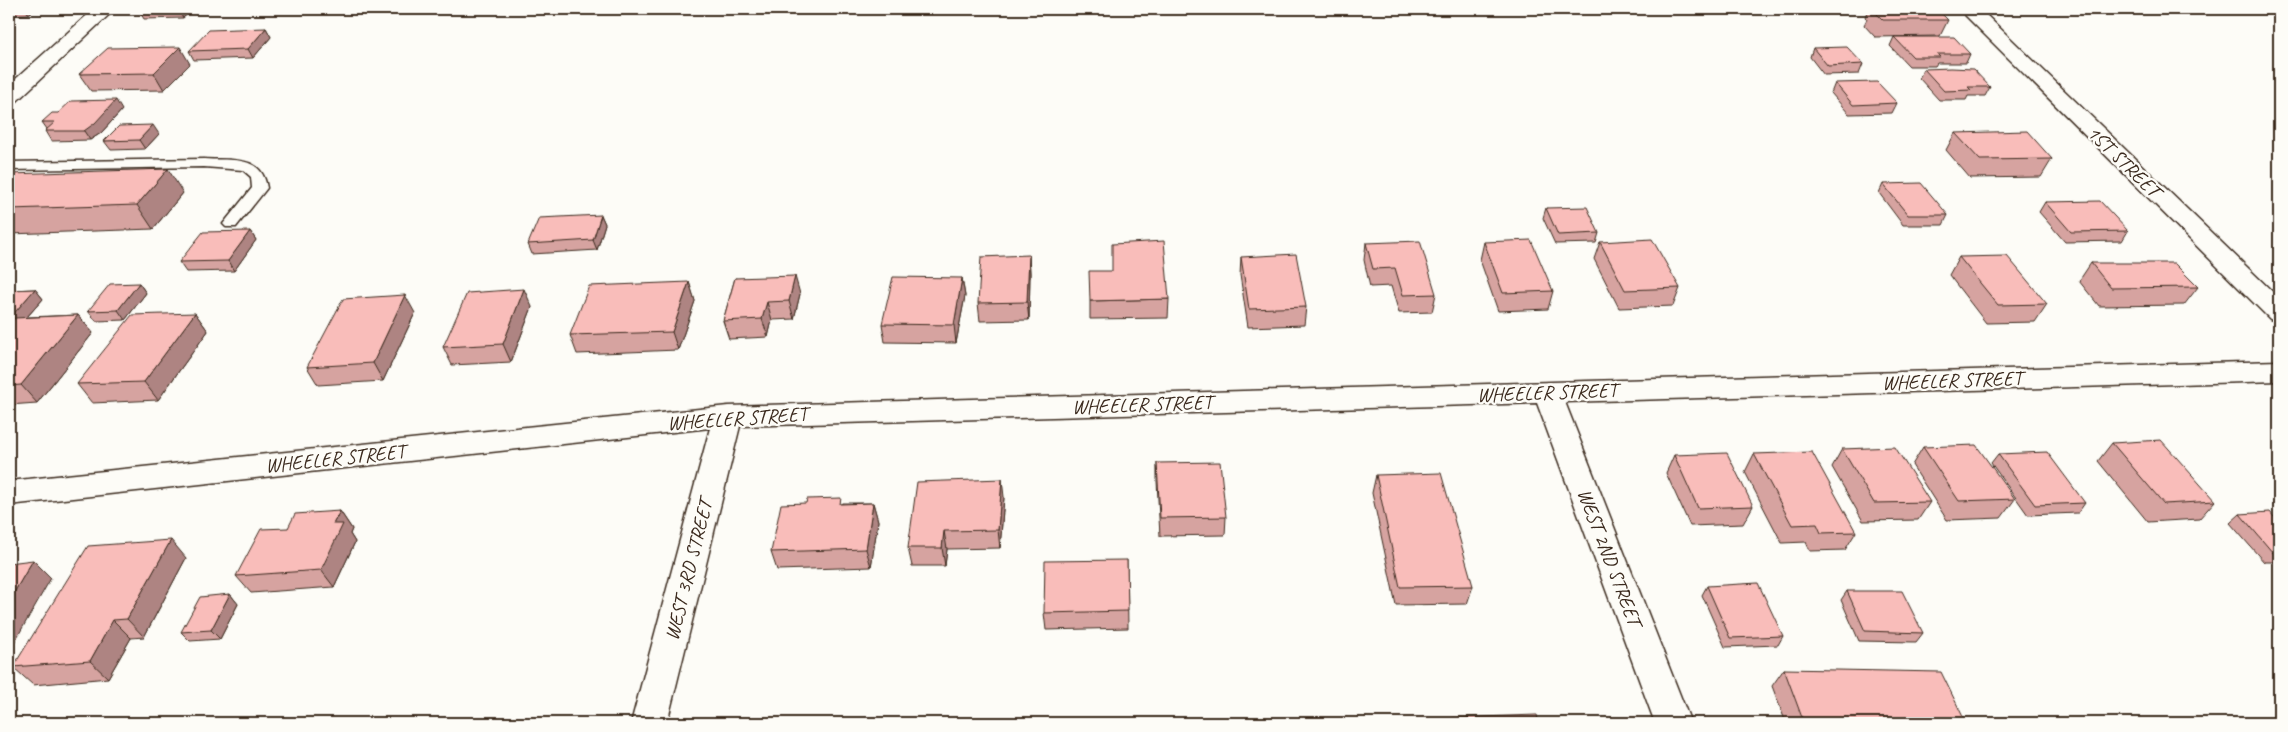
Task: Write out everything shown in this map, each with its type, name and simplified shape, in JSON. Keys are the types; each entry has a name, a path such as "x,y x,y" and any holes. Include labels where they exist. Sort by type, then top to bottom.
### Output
{"street":[{"path":"9,96 105,9"},
{"name":"1ST STREET","path":"1968,9 2279,314"},
{"name":"WHEELER STREET","path":"9,493 728,416 2279,371"},
{"name":"WEST 2ND STREET","path":"1548,392 1673,723"},
{"name":"WEST 3RD STREET","path":"649,723 728,416"}],"lane":[{"path":"9,166 204,163 247,166 258,176 260,188 231,224"}],"building":[{"path":"1872,9 1937,9 1948,20 1883,20"},
{"path":"266,28 248,49 189,51 209,30"},
{"path":"1894,37 1954,37 1970,54 1937,54 1940,57 1913,57"},
{"path":"180,47 154,73 79,74 108,48"},
{"path":"1847,47 1863,64 1828,66 1813,48"},
{"path":"1924,69 1973,69 1990,87 1968,87 1971,90 1944,91"},
{"path":"1877,82 1897,103 1853,105 1835,83"},
{"path":"116,100 95,123 84,131 45,131 55,122 42,122 52,113 58,113 71,101"},
{"path":"153,125 139,140 104,141 119,126"},
{"path":"2027,131 2052,159 1980,160 1955,133"},
{"path":"168,169 137,205 9,209 9,174"},
{"path":"1921,183 1948,215 1908,215 1883,184"},
{"path":"2100,201 2128,231 2071,232 2045,202"},
{"path":"1587,207 1599,233 1558,235 1546,208"},
{"path":"601,215 593,240 528,244 539,218"},
{"path":"250,231 228,261 179,262 203,232"},
{"path":"1652,239 1680,288 1625,290 1600,242"},
{"path":"1531,240 1553,291 1503,293 1484,242"},
{"path":"1164,241 1169,299 1090,301 1089,271 1112,271 1112,244"},
{"path":"1420,241 1436,294 1403,295 1395,268 1373,269 1366,243"},
{"path":"1296,254 1306,307 1249,309 1241,257"},
{"path":"1029,255 1027,302 978,303 981,257"},
{"path":"2007,256 2047,304 1998,305 1959,257"},
{"path":"2091,263 2174,263 2198,287 2111,288"},
{"path":"795,276 789,301 767,302 762,319 723,321 735,278"},
{"path":"893,277 962,278 954,325 882,324"},
{"path":"689,282 672,332 570,335 589,286"},
{"path":"139,283 118,310 88,311 110,284"},
{"path":"35,289 9,319 9,290"},
{"path":"524,289 503,344 443,347 467,293"},
{"path":"405,295 373,363 307,367 343,299"},
{"path":"195,313 144,382 77,384 132,315"},
{"path":"78,315 21,385 9,386 9,325 15,318"},
{"path":"2161,440 2215,501 2164,504 2112,443"},
{"path":"1976,445 2015,499 1959,501 1923,447"},
{"path":"1895,447 1930,502 1874,503 1842,449"},
{"path":"1812,452 1856,532 1821,533 1817,524 1792,525 1754,454"},
{"path":"2047,452 2085,503 2035,505 1998,454"},
{"path":"1727,453 1753,506 1698,508 1674,455"},
{"path":"1220,462 1226,517 1160,518 1157,463"},
{"path":"1441,473 1473,586 1400,587 1376,475"},
{"path":"1002,479 998,530 944,531 942,548 908,548 917,482"},
{"path":"841,498 840,504 873,503 866,549 771,552 781,504 806,503 807,499"},
{"path":"340,511 333,524 343,524 321,570 236,576 261,529 288,528 295,514"},
{"path":"2270,512 2279,523 2279,552 2273,553 2240,514"},
{"path":"171,540 127,619 113,620 90,661 13,667 88,546"},
{"path":"33,560 9,601 9,563"},
{"path":"1127,560 1128,611 1044,613 1045,561"},
{"path":"1758,583 1783,636 1730,638 1707,586"},
{"path":"1847,591 1902,591 1923,633 1865,631"},
{"path":"230,594 211,630 181,632 200,597"},
{"path":"1784,669 1941,672 1966,723 1804,723"},
{"path":"1537,715 1539,723 1454,723 1452,718"}]}
